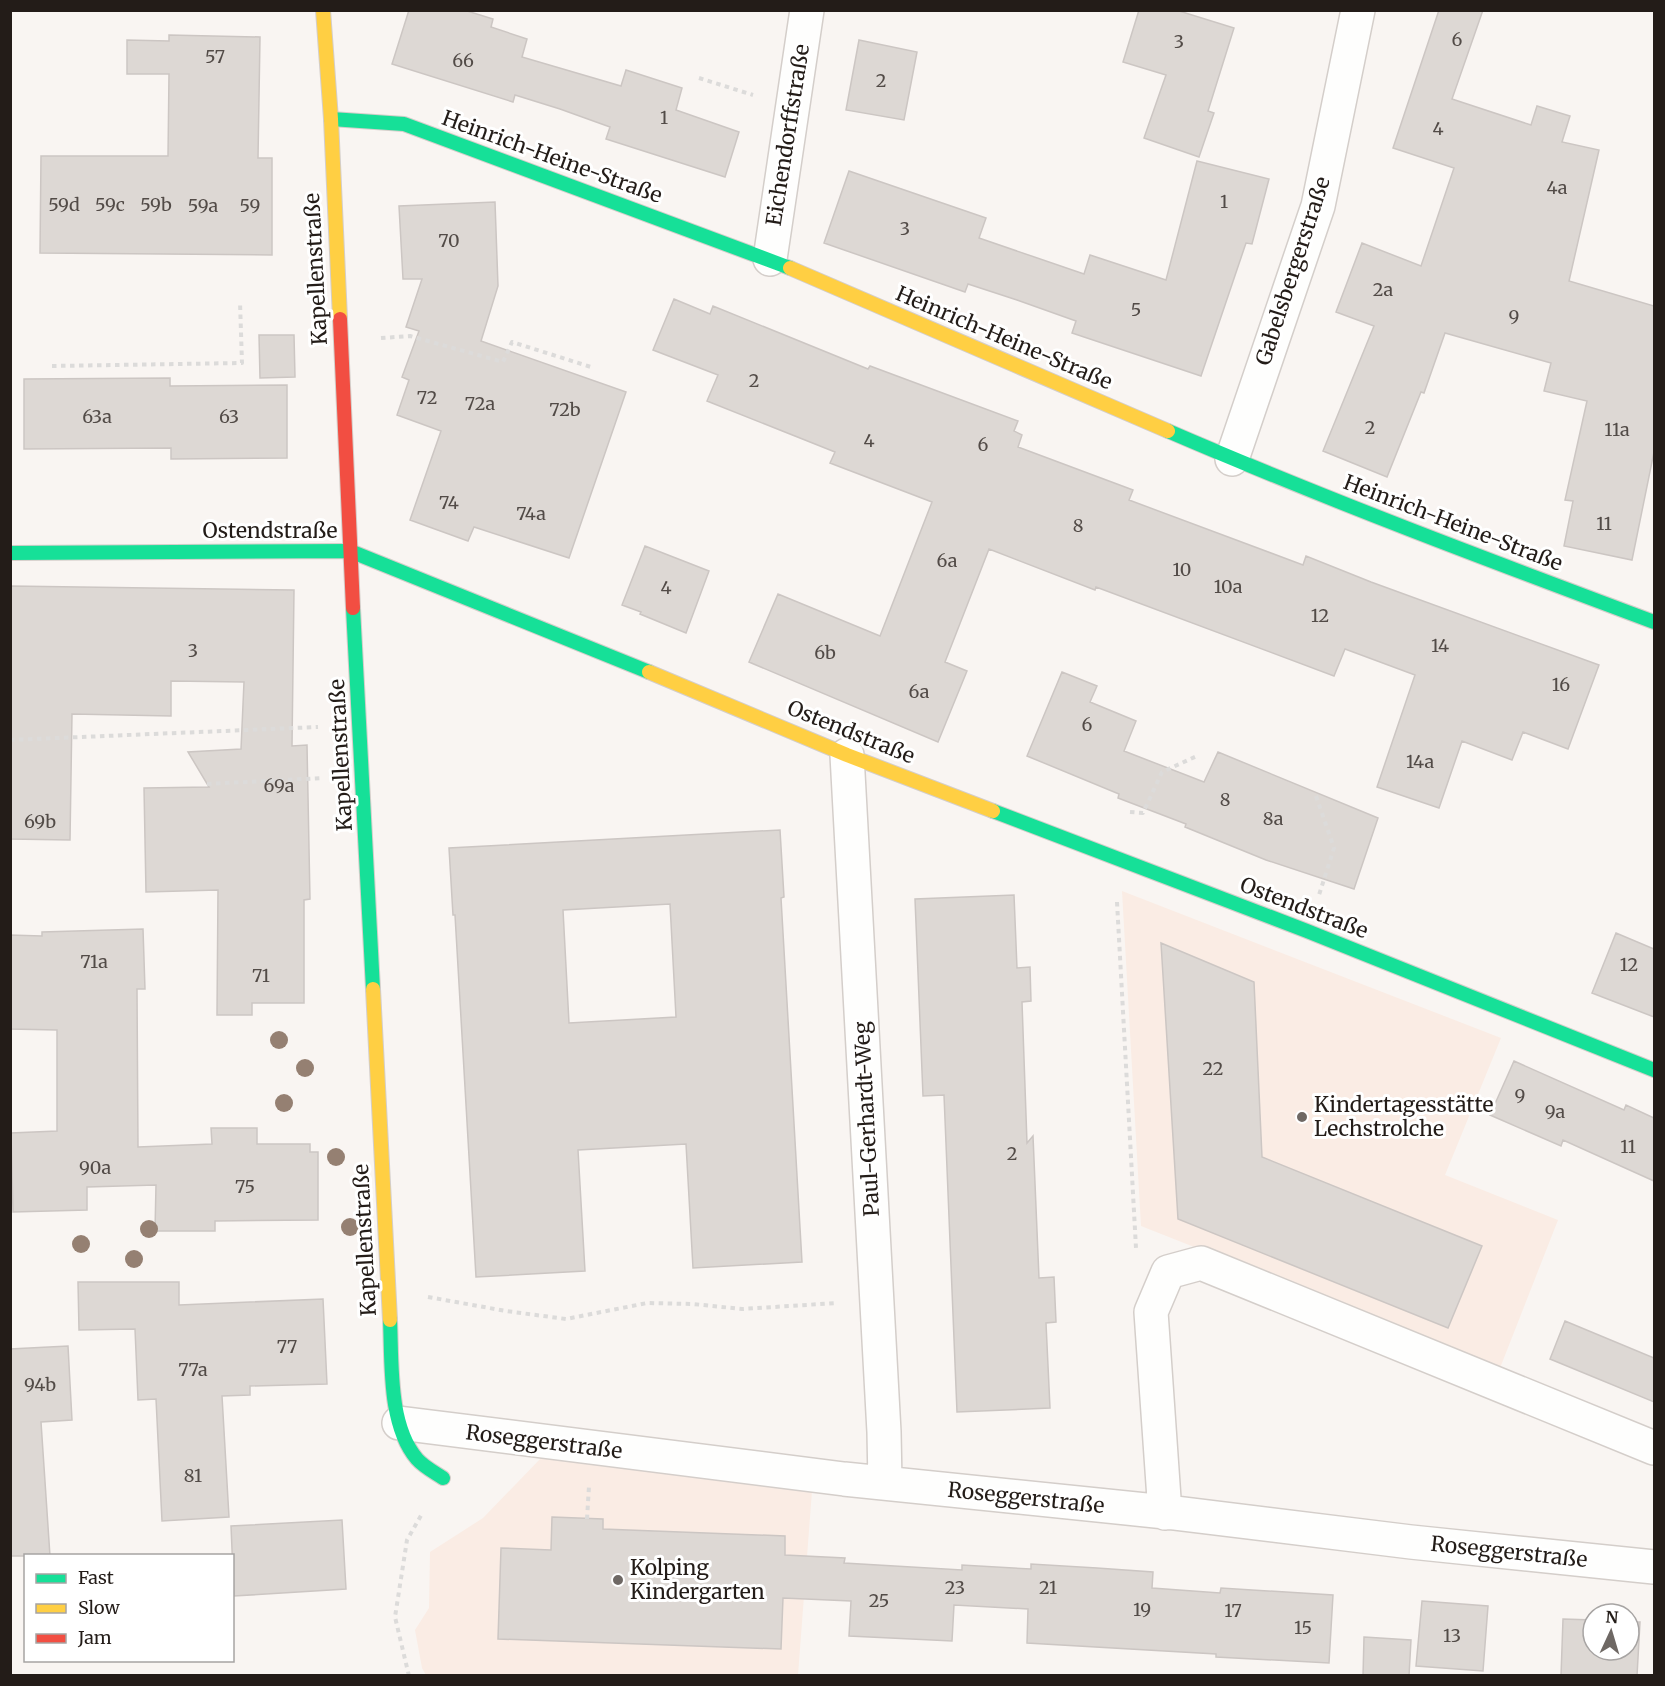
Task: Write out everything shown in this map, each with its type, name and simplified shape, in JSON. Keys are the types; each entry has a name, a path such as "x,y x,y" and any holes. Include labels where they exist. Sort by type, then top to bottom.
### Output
{"street":[{"name":"Kapellenstraße","path":"323,10 331,118 350,551 393,1386 399,1423 407,1445 417,1460 442,1479"},
{"name":"Eichendorffstraße","path":"770,259 807,10"},
{"name":"Gabelsbergerstraße","path":"1232,459 1318,206 1358,10"},
{"name":"Heinrich-Heine-Straße","path":"331,118 404,124 770,259 1232,459 1447,546 1654,622"},
{"name":"Ostendstraße","path":"10,553 350,551 719,700 848,755 1307,931 1654,1070"},
{"name":"Paul-Gerhardt-Weg","path":"848,755 885,1483"},
{"path":"1165,1512 1151,1312 1168,1272 1201,1263 1654,1448"},
{"name":"Roseggerstraße","path":"399,1423 885,1483 1654,1567"}],"path":[{"path":"699,78 793,107"},
{"path":"52,366 242,363 240,302"},
{"path":"341,342 410,336 503,362 512,342 591,367"},
{"path":"10,740 360,726"},
{"path":"1130,812 1143,813 1162,772 1197,756"},
{"path":"207,784 363,776"},
{"path":"1307,931 1334,848 1316,796"},
{"path":"1115,856 1136,1250"},
{"path":"388,1293 430,1297 566,1319 647,1303 742,1308 877,1301"},
{"path":"409,1676 394,1617 407,1540 442,1479"}],"shaded area":[{"name":"Kindertagesstätte Lechstrolche","path":"1122,891 1501,1038 1445,1175 1558,1220 1500,1368 1141,1226"},
{"name":"Kolping Kindergarten","path":"541,1458 812,1491 798,1675 426,1675 422,1668 415,1630 429,1608 430,1552 483,1518"}],"building":[{"path":"409,10 464,10 493,19 491,27 527,39 522,57 621,86 626,70 682,88 676,110 739,132 725,177 606,139 610,127 560,109 515,95 513,102 392,64"},
{"path":"1139,10 1176,10 1234,28 1208,111 1214,113 1199,157 1144,138 1166,75 1123,62"},
{"path":"1439,10 1483,10 1452,99 1531,125 1537,106 1570,116 1562,142 1599,150 1569,281 1654,306 1654,452 1632,560 1564,546 1573,501 1565,500 1587,401 1544,391 1551,363 1445,333 1424,393 1421,392 1387,477 1323,451 1374,326 1336,312 1362,243 1421,266 1454,168 1393,148"},
{"path":"169,35 260,37 258,158 272,158 272,255 40,253 41,156 168,156 169,74 127,74 127,40 169,41"},
{"path":"859,40 917,52 904,120 846,110"},
{"path":"1197,161 1269,179 1252,244 1246,243 1201,376 1072,333 1076,321 1017,300 968,284 965,292 824,243 849,171 986,218 979,238 1084,274 1090,255 1166,280"},
{"path":"495,202 498,286 481,341 626,392 569,558 474,527 468,541 410,520 441,431 397,415 409,380 402,377 419,331 406,327 422,279 403,279 399,206"},
{"path":"674,299 710,314 713,306 868,369 870,366 1018,421 1014,431 1022,435 1018,447 1133,490 1129,500 1303,565 1306,556 1599,665 1568,749 1523,732 1512,760 1462,741 1439,808 1377,787 1415,675 1345,649 1334,676 1096,587 1095,590 989,549 945,662 967,671 938,742 749,662 778,594 880,636 932,502 830,463 835,452 707,401 718,375 653,350"},
{"path":"259,335 294,335 295,377 260,378"},
{"path":"170,378 170,386 287,385 287,458 171,459 171,448 24,449 24,379"},
{"path":"645,546 709,571 686,633 622,605"},
{"path":"10,586 294,590 292,746 307,745 310,899 304,900 304,1003 252,1003 252,1015 217,1015 218,890 146,892 144,788 209,787 188,752 241,749 244,682 171,681 171,716 72,714 70,840 10,839"},
{"path":"1062,672 1097,686 1090,702 1136,721 1124,751 1204,782 1218,752 1378,818 1354,889 1266,860 1185,827 1186,824 1118,798 1119,794 1027,756"},
{"path":"780,830 784,897 781,898 802,1262 693,1268 686,1144 578,1150 585,1271 476,1277 449,848","holes":["670,904 676,1017 569,1023 563,910"]},
{"path":"1014,895 1017,968 1030,967 1031,1001 1022,1002 1027,1143 1033,1136 1039,1278 1054,1277 1056,1322 1046,1323 1050,1408 957,1412 944,1095 923,1096 915,899"},
{"path":"143,929 145,989 137,989 138,1147 212,1144 211,1128 257,1128 257,1144 310,1144 310,1152 318,1152 318,1220 215,1221 215,1231 155,1231 156,1185 87,1187 87,1210 13,1212 11,1133 57,1131 57,1030 10,1029 10,935 42,936 42,932"},
{"path":"1616,933 1654,949 1654,1017 1592,993"},
{"path":"1161,943 1254,982 1262,1157 1482,1246 1448,1328 1178,1219"},
{"path":"1514,1061 1624,1110 1626,1105 1654,1118 1654,1181 1563,1140 1561,1146 1490,1115"},
{"path":"78,1282 179,1282 179,1305 323,1299 327,1384 250,1386 250,1395 222,1396 229,1517 162,1521 156,1399 138,1400 135,1329 79,1330"},
{"path":"1565,1321 1654,1358 1654,1402 1550,1359"},
{"path":"68,1346 72,1420 41,1422 50,1554 10,1556 10,1349"},
{"path":"552,1517 603,1519 603,1529 785,1536 785,1555 845,1558 844,1563 962,1570 962,1565 1031,1569 1031,1564 1097,1568 1153,1572 1152,1588 1220,1593 1221,1588 1333,1595 1329,1663 1027,1643 1028,1609 954,1605 952,1641 849,1636 851,1601 783,1598 781,1649 498,1639 501,1548 551,1550"},
{"path":"342,1520 346,1589 234,1596 231,1526"},
{"path":"1422,1601 1488,1606 1483,1671 1416,1666"},
{"path":"1563,1619 1581,1620 1581,1662 1638,1662 1637,1676 1561,1676"},
{"path":"1364,1637 1411,1640 1409,1676 1363,1676"}],"traffic: fast":[{"path":"331,119 404,124 790,268"},
{"path":"1168,431 1349,506 1654,622"},
{"path":"10,553 350,551 649,672"},
{"path":"353,608 373,989"},
{"path":"993,811 1307,931 1654,1070"},
{"path":"390,1320 393,1392 401,1429 417,1459 443,1478"}],"traffic: slow":[{"path":"323,10 331,119 340,319"},
{"path":"790,268 1168,431"},
{"path":"649,672 847,755 993,811"},
{"path":"373,989 390,1320"}],"traffic: jam":[{"path":"340,319 353,608"}],"place":[{"name":"Kindertagesstätte Lechstrolche","path":"1302,1117"},
{"name":"Kolping Kindergarten","path":"618,1580"}]}
